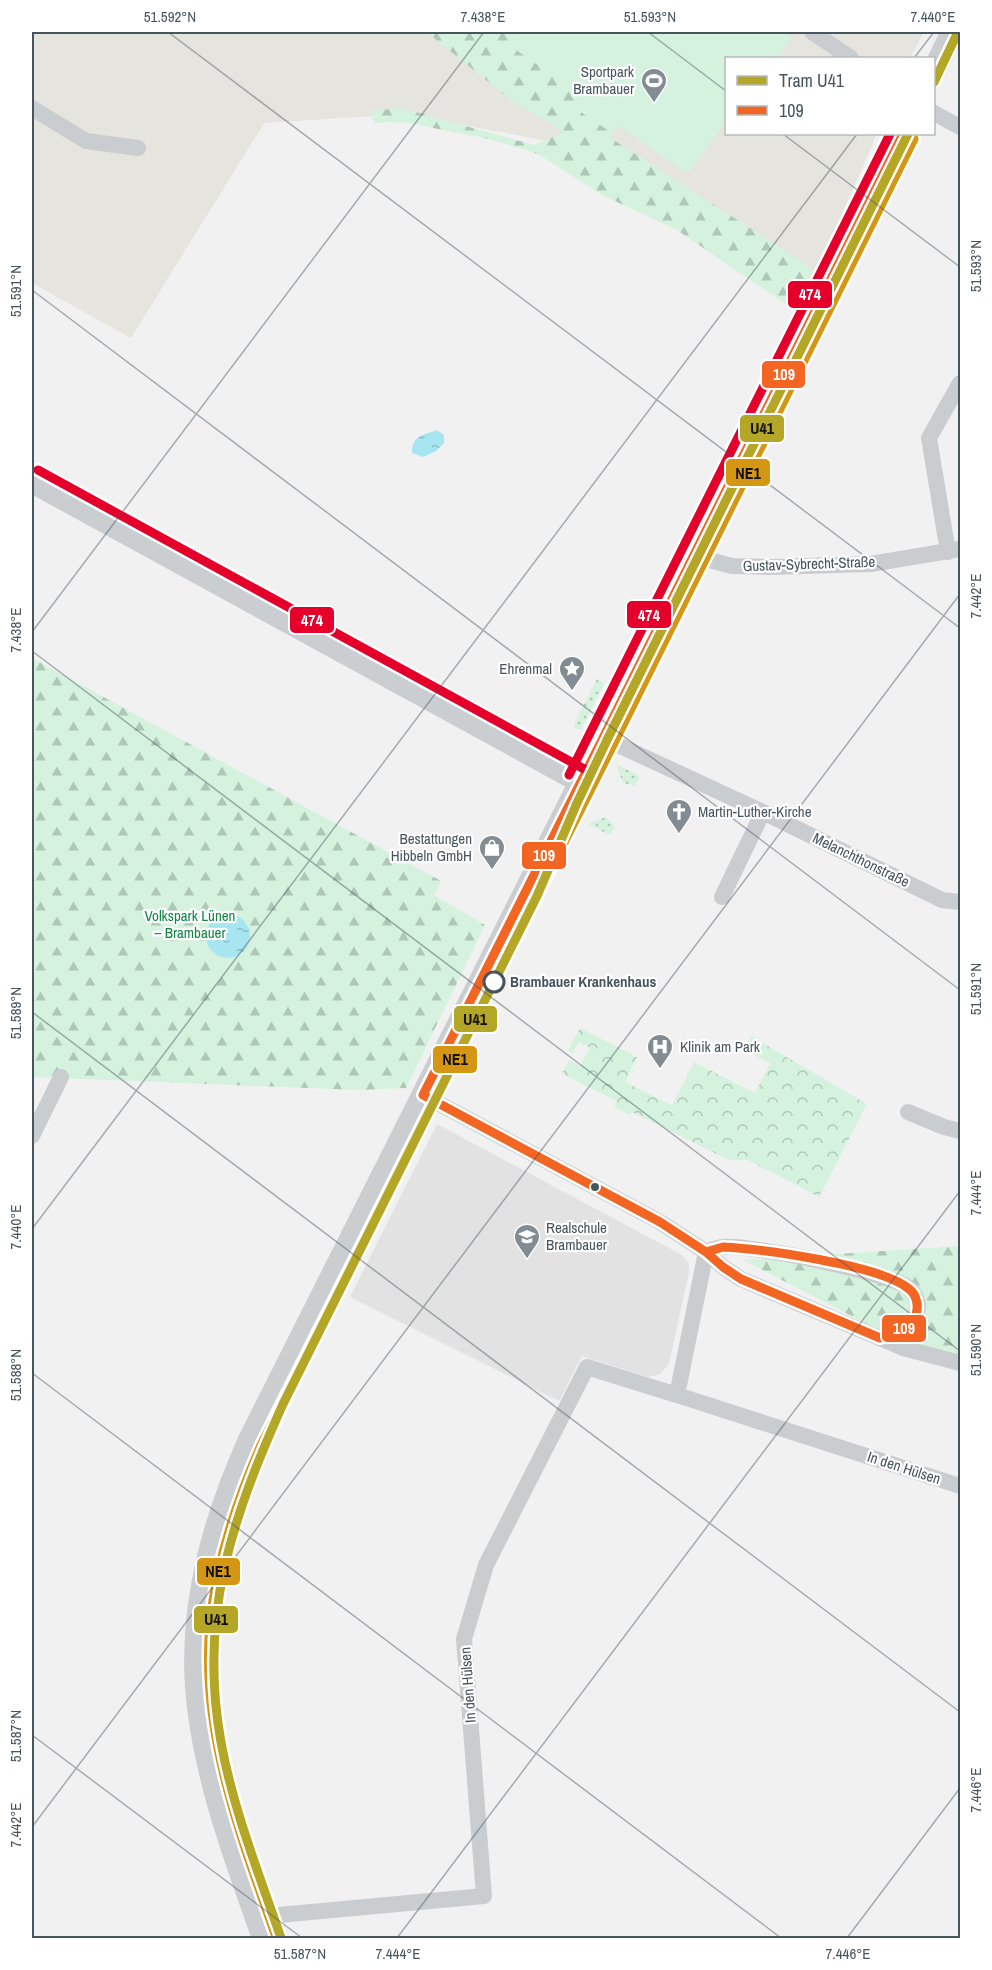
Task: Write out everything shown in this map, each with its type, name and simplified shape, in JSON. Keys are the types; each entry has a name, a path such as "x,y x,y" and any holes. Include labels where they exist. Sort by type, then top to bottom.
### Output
{"main road":[{"path":"935,67 953,32"},
{"path":"260,1928 219,1803 197,1689 199,1606 204,1574 222,1508 250,1440 903,135"},
{"path":"32,481 580,781"}],"street":[{"path":"812,32 850,57"},
{"path":"32,108 86,141 138,148"},
{"path":"935,114 960,126"},
{"path":"954,550 929,438 960,383"},
{"name":"Gustav-Sybrecht-Straße","path":"694,556 732,566 772,567 871,564 954,550"},
{"name":"Melanchthonstraße","path":"603,738 763,812 942,900 960,902"},
{"path":"722,897 763,812"},
{"path":"32,1136 61,1077"},
{"path":"423,1095 660,1222 706,1252 741,1279 903,1348 960,1363"},
{"path":"908,1112 960,1131"},
{"path":"706,1252 723,1247 744,1248 871,1272 893,1279 910,1289 916,1299 918,1309 911,1325 901,1333 880,1338"},
{"path":"677,1395 706,1252"},
{"name":"In den Hülsen","path":"260,1928 273,1914 484,1896 464,1639 486,1564 587,1367 960,1486"}],"shaded area":[{"path":"32,32 924,32 911,57 725,57 725,135 877,135 804,301 558,143 406,114 264,123 131,338 32,283"},
{"name":"Realschule Brambauer","path":"437,1124 682,1255 689,1264 689,1272 669,1364 660,1374 648,1377 582,1356 559,1401 350,1297"}],"green space":[{"path":"428,32 503,32 516,41 513,47 586,99 579,110 612,133 609,137 813,269 790,307 677,230 602,195 538,154 489,139 403,122 374,123 370,111 401,108 534,145 564,132 511,100"},
{"name":"Sportpark Brambauer","path":"503,32 783,32 792,38 777,57 725,57 725,122 687,174 618,125 612,133 578,110 586,99 512,47 516,40"},
{"name":"Volkspark Lünen – Brambauer","path":"32,658 441,881 434,895 485,925 406,1088 358,1090 32,1077"},
{"path":"597,679 604,683 581,730 574,727 575,722"},
{"path":"616,764 640,776 635,786 623,783"},
{"path":"606,817 615,827 610,835 588,824"},
{"path":"580,1028 637,1057 625,1082 672,1105 694,1062 755,1093 770,1063 744,1049 751,1036 867,1104 819,1197 748,1160 729,1160 632,1112 630,1115 614,1107 617,1101 562,1074 569,1060 580,1066 590,1048 579,1042 573,1053 568,1050"},
{"path":"960,1246 960,1357 902,1342 743,1260"}],"water":[{"path":"437,430 444,435 444,443 436,451 423,457 412,453 416,439"},
{"path":"228,914 244,920 250,936 244,952 228,958 212,952 206,936 212,920"}],"tram line":[{"name":"U41","path":"935,80 958,32"},
{"name":"U41","path":"281,1938 232,1792 221,1742 215,1696 214,1652 217,1610 224,1568 249,1487 283,1404 537,896 607,740 908,135"}],"transit line":[{"name":"474","path":"569,775 889,135"},
{"name":"109","path":"423,1095 903,135"},
{"name":"NE1","path":"275,1934 236,1821 217,1743 211,1704 208,1664 210,1624 222,1555 235,1510 261,1445 914,139"},
{"name":"474","path":"38,470 586,770"},
{"name":"109","path":"423,1095 660,1222 706,1252"},
{"name":"109","path":"723,1247 820,1260 895,1280 909,1289 915,1297 916,1314 906,1328 880,1338 741,1279 706,1252 723,1247"}],"place":[{"name":"Sportpark Brambauer","path":"654,104"},
{"name":"Ehrenmal","path":"572,692"},
{"name":"Martin-Luther-Kirche","path":"679,835"},
{"name":"Bestattungen Hibbeln GmbH","path":"492,871"},
{"name":"Brambauer Krankenhaus","path":"494,982"},
{"name":"Klinik am Park","path":"660,1070"},
{"name":"Realschule Brambauer","path":"527,1260"}]}
